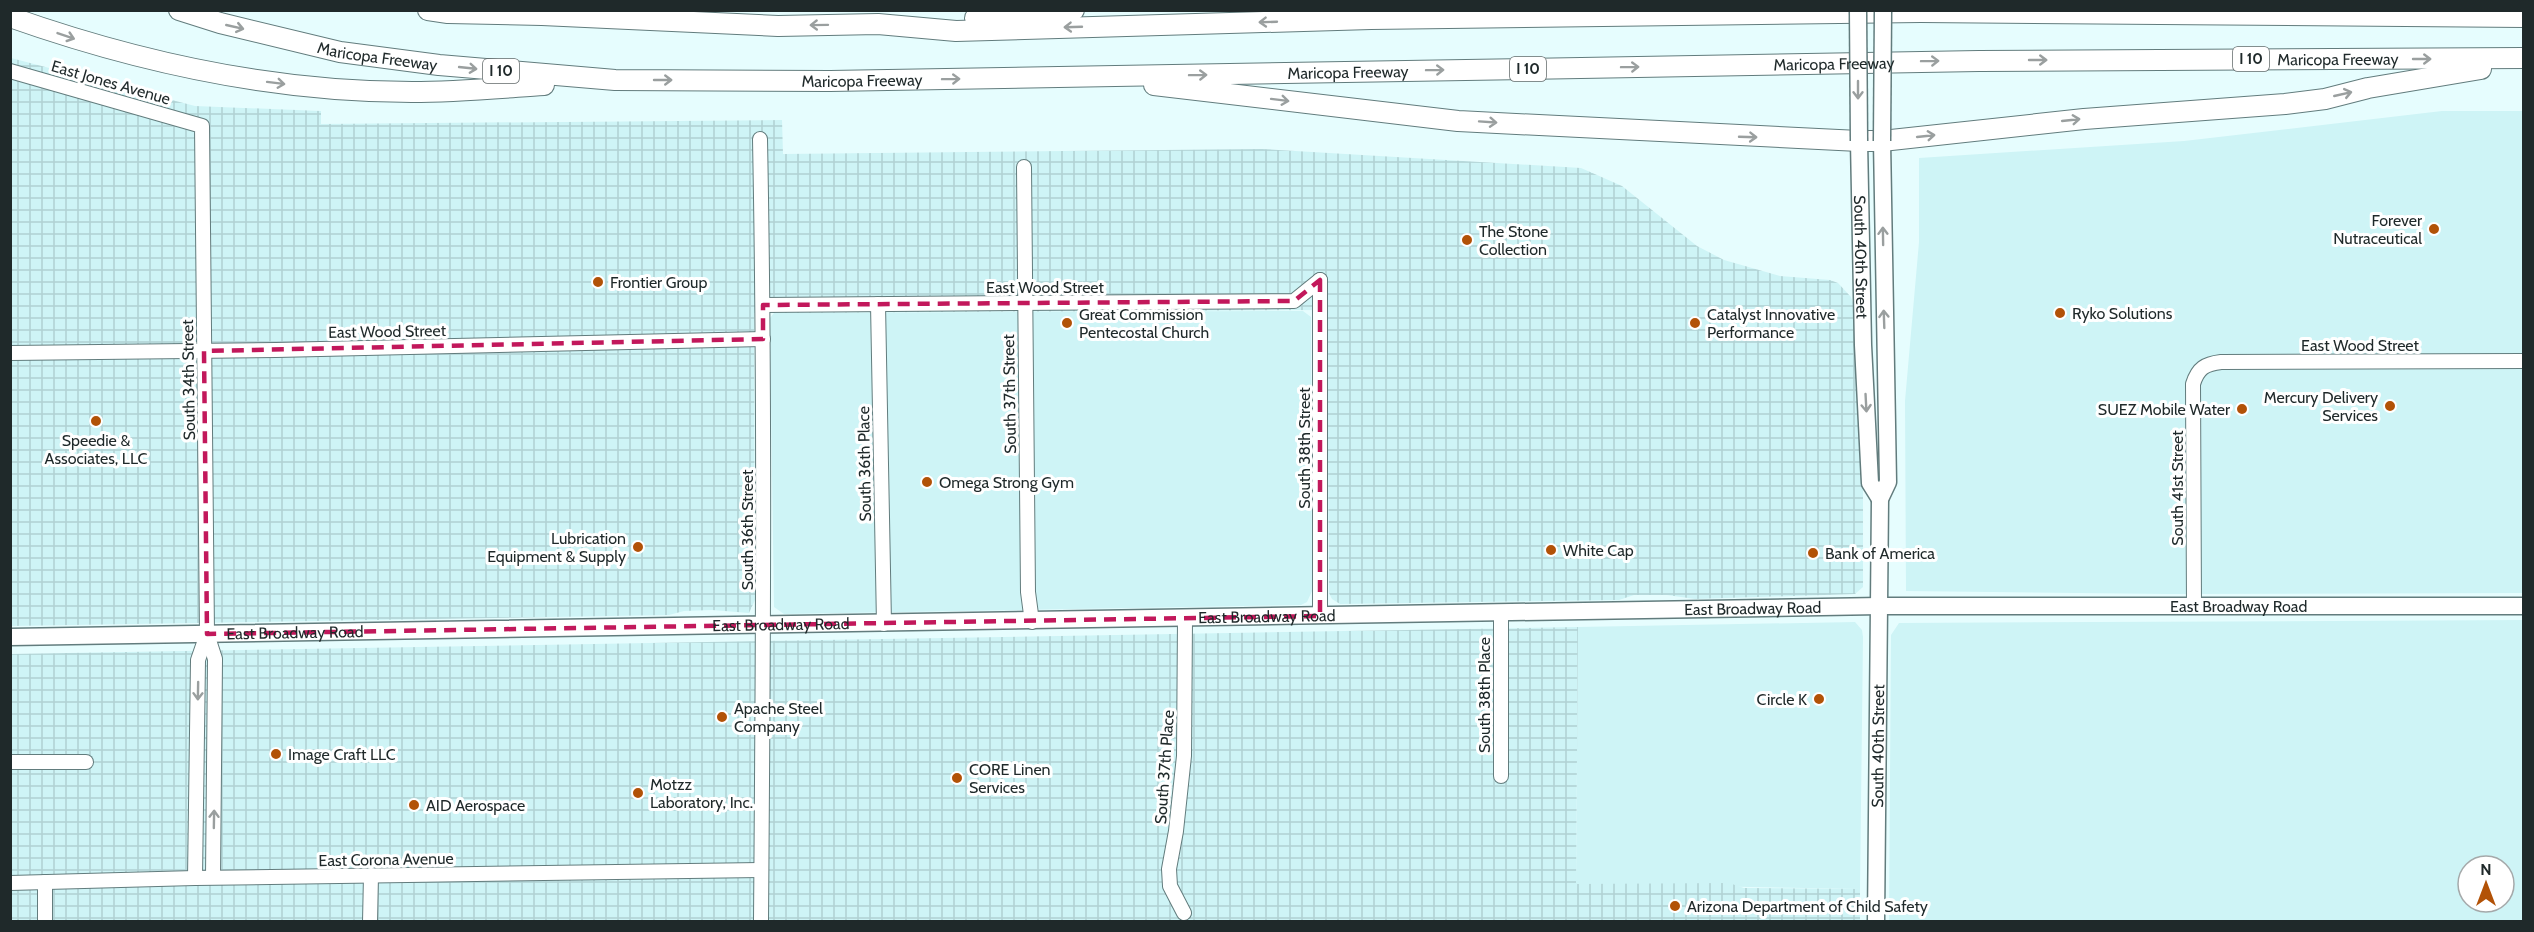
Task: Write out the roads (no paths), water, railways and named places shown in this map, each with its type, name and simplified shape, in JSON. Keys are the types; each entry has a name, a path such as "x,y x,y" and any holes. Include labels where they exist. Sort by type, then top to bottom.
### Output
{"highway":[{"name":"Maricopa Freeway","path":"179,10 220,23 340,52 439,65 605,79 830,81 1991,60 2523,60"},
{"path":"428,10 448,13 535,13 778,26 878,24 1074,10"},
{"path":"2187,14 2218,10"},
{"path":"878,24 956,31 1371,19 1922,12 2523,17"},
{"path":"10,16 73,39 162,63 224,76 284,84 436,92 605,79"},
{"path":"1076,76 1458,121 1882,141 2084,119 2325,99 2465,70 2511,67 2523,60"}],"main road":[{"name":"South 40th Street","path":"1858,10 1858,141 1863,345 1870,483 1880,499"},
{"name":"South 40th Street","path":"1876,921 1880,499 1888,482 1882,141 1883,10"},
{"name":"East Broadway Road","path":"10,637 1880,606 2523,606"}],"street":[{"name":"East Jones Avenue","path":"10,70 202,126"},
{"name":"South 34th Street","path":"202,126 207,634 215,659 213,878"},
{"name":"South 36th Street","path":"760,138 764,626 761,921"},
{"name":"South 37th Street","path":"1024,167 1028,592 1032,621"},
{"name":"East Wood Street","path":"763,305 1294,301 1320,280"},
{"name":"South 38th Street","path":"1320,280 1320,616"},
{"name":"South 36th Place","path":"878,304 884,624"},
{"name":"East Wood Street","path":"10,353 763,339"},
{"name":"East Wood Street","path":"2198,370 2209,364 2221,362 2523,361"},
{"name":"South 41st Street","path":"2194,607 2193,384 2198,370"},
{"name":"South 38th Place","path":"1501,613 1501,776"},
{"name":"South 37th Place","path":"1184,913 1170,886 1169,869 1176,831 1184,756 1185,619"},
{"name":"South 34th Street","path":"195,878 198,660 207,634"},
{"path":"10,762 86,762"},
{"name":"East Corona Avenue","path":"10,883 761,870"},
{"path":"370,921 371,875"},
{"path":"45,882 45,921"}],"place":[{"name":"Forever Nutraceutical","path":"2434,229"},
{"name":"The Stone Collection","path":"1467,240"},
{"name":"Frontier Group","path":"598,282"},
{"name":"Ryko Solutions","path":"2060,313"},
{"name":"Great Commission Pentecostal Church","path":"1067,323"},
{"name":"Catalyst Innovative Performance","path":"1695,323"},
{"name":"Mercury Delivery Services","path":"2390,406"},
{"name":"SUEZ Mobile Water","path":"2242,409"},
{"name":"Speedie & Associates, LLC","path":"96,421"},
{"name":"Omega Strong Gym","path":"927,482"},
{"name":"Lubrication Equipment & Supply","path":"638,547"},
{"name":"White Cap","path":"1551,550"},
{"name":"Bank of America","path":"1813,553"},
{"name":"Circle K","path":"1819,699"},
{"name":"Apache Steel Company","path":"722,717"},
{"name":"Image Craft LLC","path":"276,754"},
{"name":"CORE Linen Services","path":"957,778"},
{"name":"Motzz Laboratory, Inc.","path":"638,793"},
{"name":"AID Aerospace","path":"414,805"},
{"name":"Arizona Department of Child Safety","path":"1675,906"}]}
